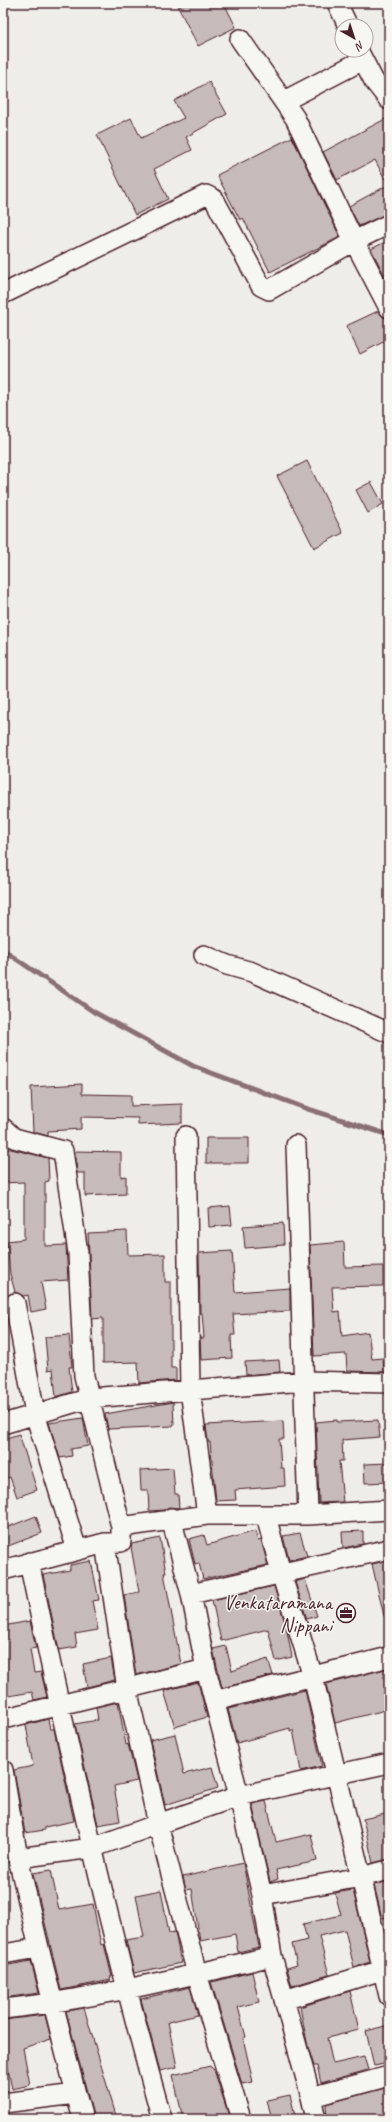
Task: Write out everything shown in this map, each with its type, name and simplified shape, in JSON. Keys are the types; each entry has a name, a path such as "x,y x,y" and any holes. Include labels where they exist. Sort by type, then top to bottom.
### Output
{"street":[{"path":"337,3 344,18"},
{"path":"240,39 284,101 304,136 354,241 389,308"},
{"path":"284,101 356,58"},
{"path":"362,58 374,81 389,100"},
{"path":"3,294 206,195 214,199 264,290 274,289 354,241 389,224"},
{"path":"204,955 227,965 252,972 389,1033"},
{"path":"3,1128 14,1138 63,1151 78,1253 84,1376 121,1527 121,1542 105,1543 3,1570"},
{"path":"186,1136 190,1390 207,1514"},
{"path":"296,1145 308,1515"},
{"path":"15,1303 35,1414 78,1550"},
{"path":"3,1424 90,1398 304,1381 389,1383"},
{"path":"121,1527 171,1518 207,1514 266,1516 389,1510"},
{"path":"266,1516 281,1573 313,1677 361,1877 386,1969 389,1996"},
{"path":"171,1518 191,1594 206,1669 240,1796 262,1895 272,1956 316,2119"},
{"path":"105,1543 127,1689 158,1824 197,1974 241,2119"},
{"path":"191,1594 389,1549"},
{"path":"29,1562 58,1704 92,1848 126,1989 162,2119"},
{"path":"214,1701 389,1657"},
{"path":"3,1719 58,1704 127,1689 206,1669"},
{"path":"18,1858 92,1848 240,1796 389,1762"},
{"path":"3,1770 18,1858 39,1948 83,2119"},
{"path":"262,1895 361,1877 389,1870"},
{"path":"3,1954 39,1948"},
{"path":"3,2008 53,2003 126,1989 272,1956"},
{"path":"284,2000 386,1969"},
{"path":"311,2097 389,2076"},
{"path":"3,2103 76,2094"}],"building":[{"path":"186,3 224,3 236,27 198,46 178,7"},
{"path":"209,82 227,114 186,137 192,150 154,169 168,199 135,215 97,135 131,118 141,138 184,118 174,101"},
{"path":"389,117 389,213 359,226 349,206 388,185 375,160 337,180 323,152"},
{"path":"292,137 340,237 270,272 243,218 240,220 217,175"},
{"path":"389,240 389,284 371,249"},
{"path":"378,311 383,317 389,319 389,339 360,354 346,326"},
{"path":"307,461 343,533 314,548 277,476"},
{"path":"371,482 383,504 368,513 356,490"},
{"path":"82,1084 82,1094 131,1095 131,1106 182,1104 182,1123 138,1125 138,1118 81,1117 81,1129 48,1131 48,1136 33,1132 31,1087"},
{"path":"206,1138 249,1138 249,1163 206,1163"},
{"path":"3,1149 11,1149 48,1158 49,1181 45,1182 45,1246 66,1245 68,1280 41,1282 46,1309 31,1312 28,1295 23,1296 15,1292 10,1274 7,1241 24,1239 24,1182 3,1183"},
{"path":"75,1151 121,1152 121,1177 126,1176 126,1194 85,1196 85,1173 77,1173"},
{"path":"230,1206 232,1225 209,1227 208,1208"},
{"path":"283,1223 284,1245 245,1248 243,1226"},
{"path":"127,1231 128,1255 165,1254 165,1282 171,1282 171,1368 176,1368 176,1380 139,1383 138,1362 103,1363 103,1318 92,1319 88,1233"},
{"path":"344,1242 345,1267 383,1266 383,1286 332,1287 334,1312 340,1311 342,1336 368,1332 372,1359 383,1358 384,1372 347,1371 346,1354 314,1356 310,1245"},
{"path":"232,1251 235,1292 290,1288 290,1311 233,1314 235,1335 231,1335 232,1358 201,1360 200,1338 204,1338 202,1313 200,1313 199,1253"},
{"path":"69,1335 72,1367 69,1367 72,1392 56,1397 53,1369 48,1370 45,1337"},
{"path":"279,1360 280,1372 246,1375 245,1362"},
{"path":"173,1402 174,1426 108,1429 105,1414"},
{"path":"83,1418 88,1446 71,1449 72,1456 60,1458 49,1423"},
{"path":"337,1420 337,1422 378,1420 380,1437 342,1440 343,1461 339,1461 343,1502 319,1503 316,1422"},
{"path":"283,1421 284,1439 279,1439 281,1468 284,1468 285,1486 235,1490 236,1500 216,1501 210,1442 208,1442 206,1425"},
{"path":"19,1434 37,1490 17,1497 10,1477 3,1479 3,1439"},
{"path":"389,1463 389,1482 365,1483 364,1464"},
{"path":"173,1468 175,1494 178,1494 179,1508 169,1507 164,1510 149,1511 148,1490 141,1490 140,1470"},
{"path":"36,1516 42,1533 3,1548 3,1529"},
{"path":"255,1531 258,1541 261,1540 268,1565 203,1579 199,1563 195,1564 189,1539 204,1535 207,1545"},
{"path":"363,1531 363,1544 343,1548 342,1532"},
{"path":"300,1533 307,1556 289,1560 283,1536"},
{"path":"160,1538 166,1573 164,1573 181,1664 136,1675 124,1595 139,1592 131,1547 132,1544"},
{"path":"389,1560 389,1615 384,1616 372,1564"},
{"path":"91,1561 99,1600 92,1601 98,1630 75,1634 77,1647 59,1650 43,1575 70,1570 70,1565"},
{"path":"305,1579 317,1616 307,1619 295,1582"},
{"path":"274,1586 286,1626 292,1657 276,1661 268,1629 221,1641 212,1600"},
{"path":"30,1621 36,1648 30,1649 34,1673 41,1672 47,1697 34,1700 32,1692 3,1697 3,1626"},
{"path":"226,1646 232,1671 268,1659 273,1675 222,1688 213,1649"},
{"path":"111,1658 115,1680 87,1687 83,1664"},
{"path":"389,1668 389,1709 335,1723 326,1684"},
{"path":"198,1682 207,1717 175,1727 164,1691"},
{"path":"305,1690 322,1766 301,1771 293,1730 290,1731 290,1728 237,1743 228,1709"},
{"path":"118,1702 126,1745 128,1744 137,1781 114,1786 120,1821 98,1825 75,1724 98,1720 96,1707"},
{"path":"48,1719 50,1729 54,1729 74,1821 45,1827 45,1830 25,1833 14,1770 33,1766 26,1725"},
{"path":"175,1734 184,1774 212,1767 218,1788 165,1805 150,1740"},
{"path":"266,1801 276,1842 311,1834 317,1861 276,1870 278,1879 270,1882 252,1804"},
{"path":"385,1814 389,1832 389,1859 373,1863 363,1819"},
{"path":"243,1863 259,1947 238,1952 235,1934 200,1941 192,1889 186,1890 183,1877"},
{"path":"51,1870 59,1910 93,1904 101,1945 104,1944 112,1977 110,1977 111,1980 61,1990 33,1873"},
{"path":"389,1881 389,1917 382,1918 374,1885"},
{"path":"161,1890 169,1933 175,1932 181,1963 134,1973 126,1940 144,1937 136,1895"},
{"path":"353,1890 370,1962 354,1967 345,1930 319,1936 329,1975 292,1986 287,1968 297,1965 292,1944 307,1940 303,1924 341,1915 335,1893"},
{"path":"31,1961 39,1993 3,1998 3,1966"},
{"path":"252,1972 259,2002 238,2007 246,2037 243,2038 253,2082 242,2084 211,1982"},
{"path":"190,1987 198,2015 168,2022 177,2067 160,2071 141,1999"},
{"path":"350,1991 359,2030 327,2038 333,2064 364,2057 368,2070 321,2083 317,2066 314,2066 308,2047 300,2007"},
{"path":"84,2008 117,2119 94,2119 66,2011"},
{"path":"45,2015 51,2039 23,2048 30,2085 12,2089 3,2043 3,2020"},
{"path":"389,2025 389,2063 374,2066 366,2031"},
{"path":"210,2066 214,2070 230,2119 183,2119 173,2075"},
{"path":"389,2087 389,2119 327,2119 326,2104"},
{"path":"290,2095 296,2119 272,2119 267,2100"}],"waterway":[{"path":"3,950 94,1012 193,1066 305,1108 389,1135"}],"place":[{"name":"Venkataramana Nippani","path":"346,1613"}]}
